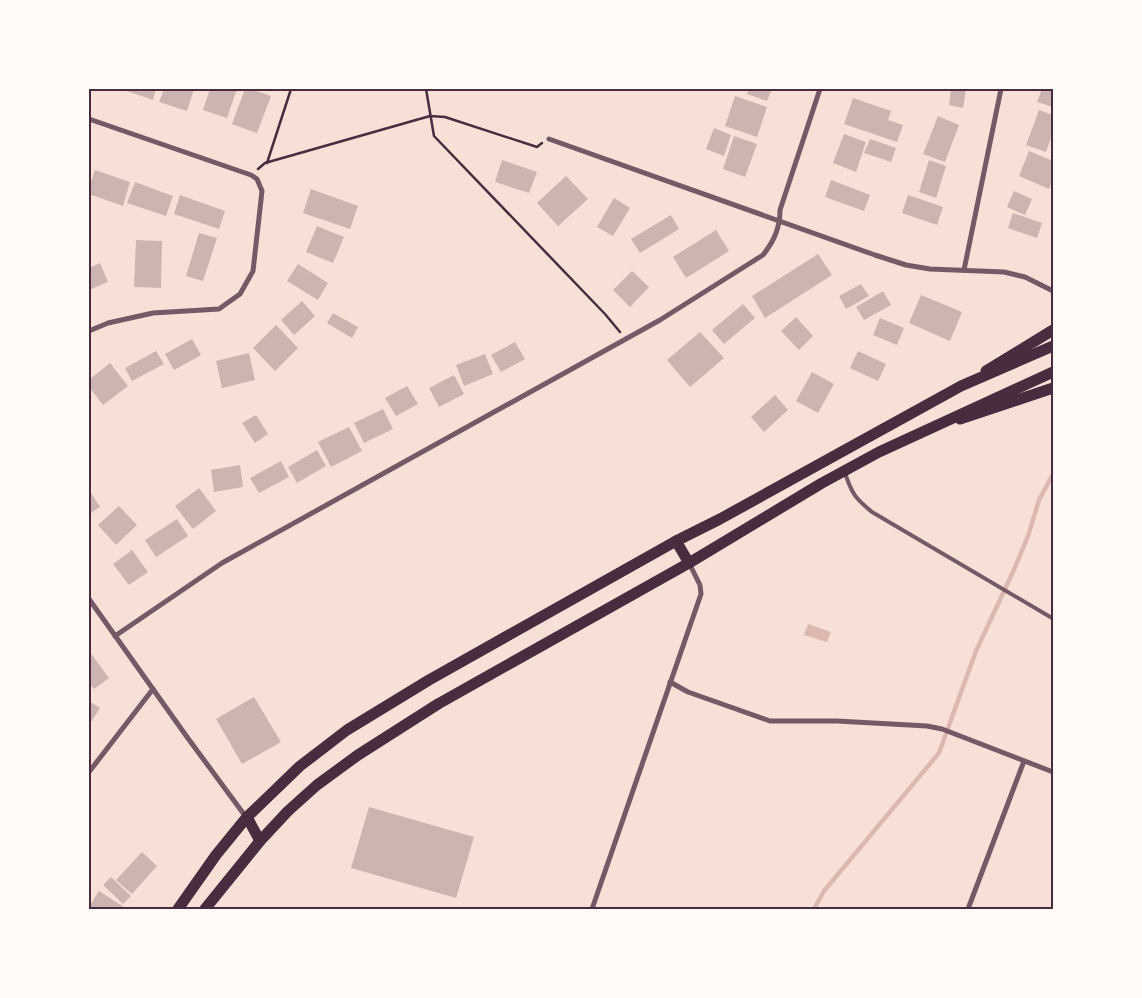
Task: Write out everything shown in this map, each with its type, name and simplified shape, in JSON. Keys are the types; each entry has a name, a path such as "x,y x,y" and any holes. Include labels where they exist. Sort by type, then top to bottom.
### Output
{"main road":[{"path":"178,909 216,855 246,817 300,766 347,730 429,680 676,541 720,519 961,386 1053,330"},
{"path":"961,386 1053,346"},
{"path":"205,909 260,841 288,811 317,785 406,724 689,563 844,471 879,452 1053,372"},
{"path":"937,426 1053,388"},
{"path":"676,541 689,563"},
{"path":"246,817 260,841"}],"street":[{"path":"115,636 222,563 660,320 763,255 774,241 780,221 780,210 820,89"},
{"path":"964,270 1001,89"},
{"path":"89,119 251,175 257,179 262,192 253,270 240,294 219,309 153,313 108,323 89,331"},
{"path":"549,139 906,265 1004,272 1025,277 1053,291"},
{"path":"592,909 701,594 700,585 689,563"},
{"path":"89,599 246,817"},
{"path":"670,682 688,692 770,721 836,721 927,726 942,729 1053,772"},
{"path":"89,772 153,689"},
{"path":"968,909 1024,761"}],"lane":[{"path":"844,471 851,492 872,512 1052,618"}],"path":[{"path":"267,162 291,89"},
{"path":"426,89 434,136 606,314 626,339"},
{"path":"251,175 267,162 430,116 445,116 537,147 549,139"}],"shaded area":[{"path":"808,624 831,632 827,642 804,635"}],"building":[{"path":"121,89 156,89 153,100"},
{"path":"164,89 194,89 187,111 159,102"},
{"path":"210,89 237,89 227,118 203,110"},
{"path":"245,89 271,96 257,133 232,124"},
{"path":"749,89 772,89 767,101 747,94"},
{"path":"951,89 966,89 963,108 949,105"},
{"path":"1042,89 1053,89 1053,107 1037,102"},
{"path":"735,96 767,107 757,137 725,126"},
{"path":"853,98 891,111 888,120 903,125 897,142 844,124"},
{"path":"1039,110 1053,115 1053,132 1046,152 1026,145"},
{"path":"938,116 959,125 945,162 923,154"},
{"path":"714,128 731,135 724,156 706,149"},
{"path":"844,134 866,142 856,172 833,163"},
{"path":"734,136 757,144 745,177 723,169"},
{"path":"870,139 896,148 891,162 864,153"},
{"path":"1029,151 1053,161 1053,179 1049,189 1019,176"},
{"path":"502,160 537,172 529,193 495,182"},
{"path":"929,160 946,166 936,198 919,192"},
{"path":"95,170 130,182 123,206 89,194"},
{"path":"566,176 588,199 558,226 537,203"},
{"path":"831,180 870,195 864,211 825,197"},
{"path":"135,182 173,196 166,216 127,203"},
{"path":"311,189 358,206 350,229 303,213"},
{"path":"1014,191 1032,199 1025,215 1007,207"},
{"path":"180,195 225,211 219,229 174,214"},
{"path":"908,195 943,207 937,225 902,213"},
{"path":"614,198 630,208 613,236 597,227"},
{"path":"1013,213 1042,223 1037,238 1008,228"},
{"path":"671,215 679,229 640,253 631,239"},
{"path":"317,226 344,237 333,263 306,252"},
{"path":"716,230 729,251 686,278 673,257"},
{"path":"199,233 217,238 203,281 186,276"},
{"path":"136,240 162,241 161,288 134,287"},
{"path":"818,254 832,275 765,318 752,296"},
{"path":"100,263 108,282 89,290 89,268"},
{"path":"298,264 328,283 318,300 287,281"},
{"path":"632,271 649,287 630,307 613,290"},
{"path":"861,284 869,296 846,309 839,296"},
{"path":"883,291 891,305 864,320 856,307"},
{"path":"921,295 962,312 950,341 909,323"},
{"path":"302,301 315,316 294,335 281,320"},
{"path":"743,304 755,318 724,344 712,330"},
{"path":"333,313 358,327 352,338 327,323"},
{"path":"796,317 813,336 799,350 781,331"},
{"path":"880,318 904,328 897,345 873,335"},
{"path":"276,325 298,348 275,371 253,348"},
{"path":"700,332 724,358 690,387 667,360"},
{"path":"192,339 201,355 174,370 165,354"},
{"path":"515,342 525,359 501,372 491,355"},
{"path":"156,351 164,364 132,381 125,368"},
{"path":"858,351 886,364 878,381 850,368"},
{"path":"249,353 255,380 222,388 216,361"},
{"path":"485,354 493,374 464,386 456,365"},
{"path":"110,363 128,386 103,405 89,387 89,380"},
{"path":"812,372 834,384 818,413 796,401"},
{"path":"454,375 464,394 439,407 429,388"},
{"path":"407,386 418,404 396,416 385,398"},
{"path":"775,395 788,410 764,432 751,417"},
{"path":"383,409 393,429 364,443 354,423"},
{"path":"256,415 268,434 255,443 242,423"},
{"path":"349,427 362,451 331,467 318,442"},
{"path":"317,450 326,466 297,483 288,467"},
{"path":"281,461 289,477 259,493 250,478"},
{"path":"240,465 243,487 214,492 211,470"},
{"path":"199,488 216,511 193,529 175,506"},
{"path":"89,490 100,507 89,514"},
{"path":"119,506 137,525 116,545 98,525"},
{"path":"177,519 188,536 156,557 145,540"},
{"path":"132,550 148,572 129,585 113,564"},
{"path":"89,651 109,678 94,689 89,683"},
{"path":"254,697 281,742 242,764 216,719"},
{"path":"89,701 100,708 89,725"},
{"path":"369,807 474,837 456,898 351,868"},
{"path":"142,852 157,866 132,894 116,880"},
{"path":"111,877 131,896 123,904 103,885"},
{"path":"99,891 127,909 90,909 89,907"}],"waterway":[{"path":"814,909 824,891 939,753 976,651 1013,572 1028,536 1039,500 1053,474"}]}
